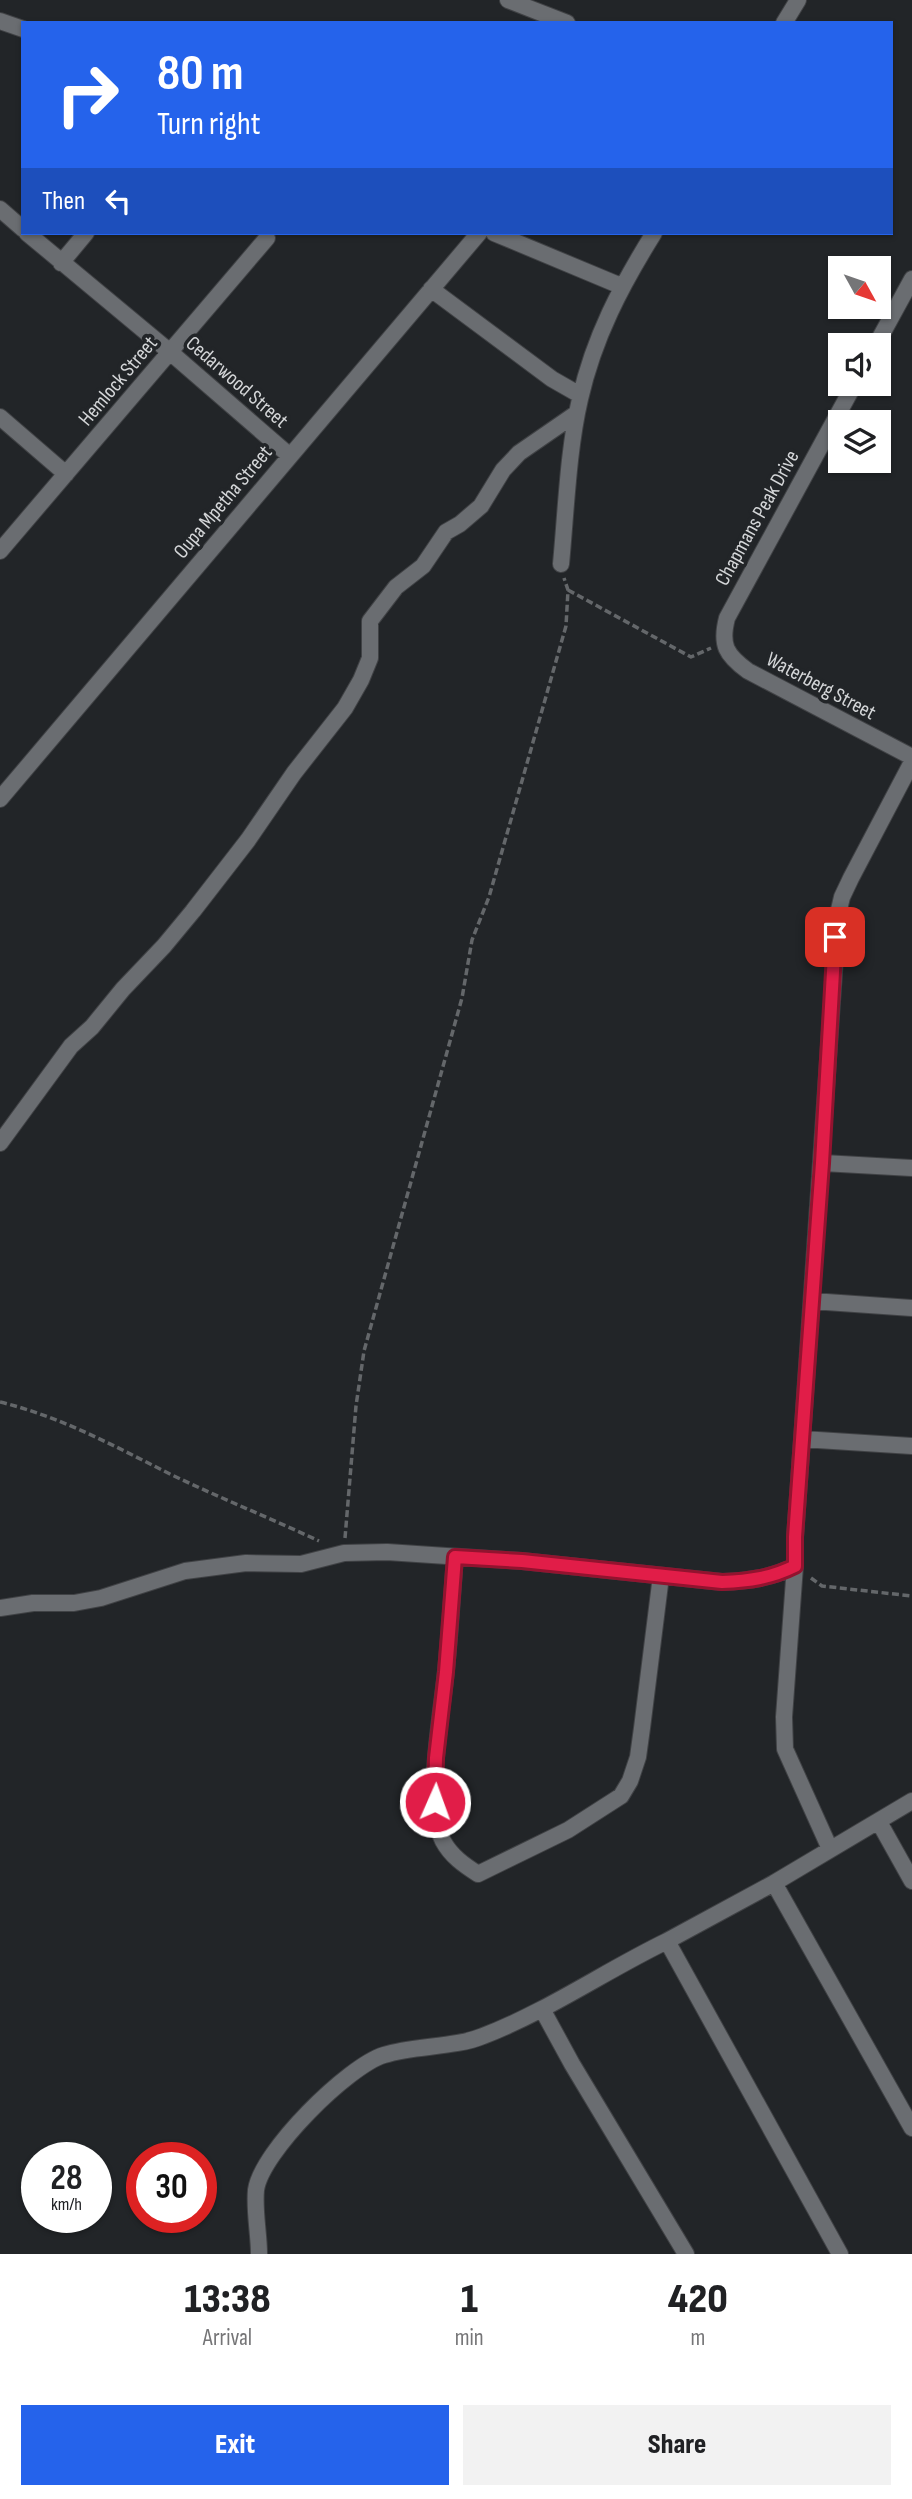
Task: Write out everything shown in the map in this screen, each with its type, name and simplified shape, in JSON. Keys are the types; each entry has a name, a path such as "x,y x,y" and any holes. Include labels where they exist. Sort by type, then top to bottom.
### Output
{"street":[{"path":"508,0 529,3 563,21"},
{"path":"785,21 798,0"},
{"path":"0,21 21,28"},
{"path":"0,209 21,227"},
{"name":"Cedarwood Street","path":"29,235 290,456"},
{"path":"61,263 84,235"},
{"name":"Oupa Mpetha Street","path":"0,799 477,235"},
{"path":"499,235 621,286"},
{"path":"561,564 580,395 602,328 621,286 653,235"},
{"name":"Hemlock Street","path":"0,551 267,238"},
{"path":"883,333 912,279"},
{"path":"431,289 552,379 580,395"},
{"name":"Chapmans Peak Drive","path":"724,642 727,618 848,396"},
{"path":"0,1143 71,1046 92,1027 193,911 293,773 345,708 370,658 370,621 396,587 423,566 446,532 481,506 503,470 519,453 577,413"},
{"path":"0,417 65,474"},
{"name":"Waterberg Street","path":"724,642 735,661 748,671 912,760"},
{"path":"830,1849 785,1749 784,1717 838,914 850,878 912,760"},
{"path":"822,1163 912,1168"},
{"path":"812,1301 912,1308"},
{"path":"802,1439 912,1446"},
{"path":"0,1608 101,1598 186,1571 246,1563 301,1563 344,1553 387,1552 522,1561 722,1582 750,1581 778,1574 795,1566"},
{"path":"455,1557 436,1758 435,1802 442,1840 457,1860 478,1874 568,1830 621,1796 630,1781 641,1738 661,1576"},
{"path":"259,2254 256,2189 266,2166 298,2122 354,2072 384,2055 481,2038 542,2009 774,1883 912,1801"},
{"path":"879,1822 912,1881"},
{"path":"774,1883 912,2128"},
{"path":"667,1941 840,2254"},
{"path":"542,2009 686,2254"}],"path":[{"path":"0,1402 64,1422 101,1438 173,1475 344,1553 356,1406 364,1351 462,998 472,940 489,898 566,626 568,590 561,564"},
{"path":"568,590 691,657 724,642"},
{"path":"795,1566 822,1586 912,1596"}],"route":[{"path":"435,1802 436,1758 455,1557 522,1561 722,1582 750,1581 778,1574 795,1566 835,937"}]}
